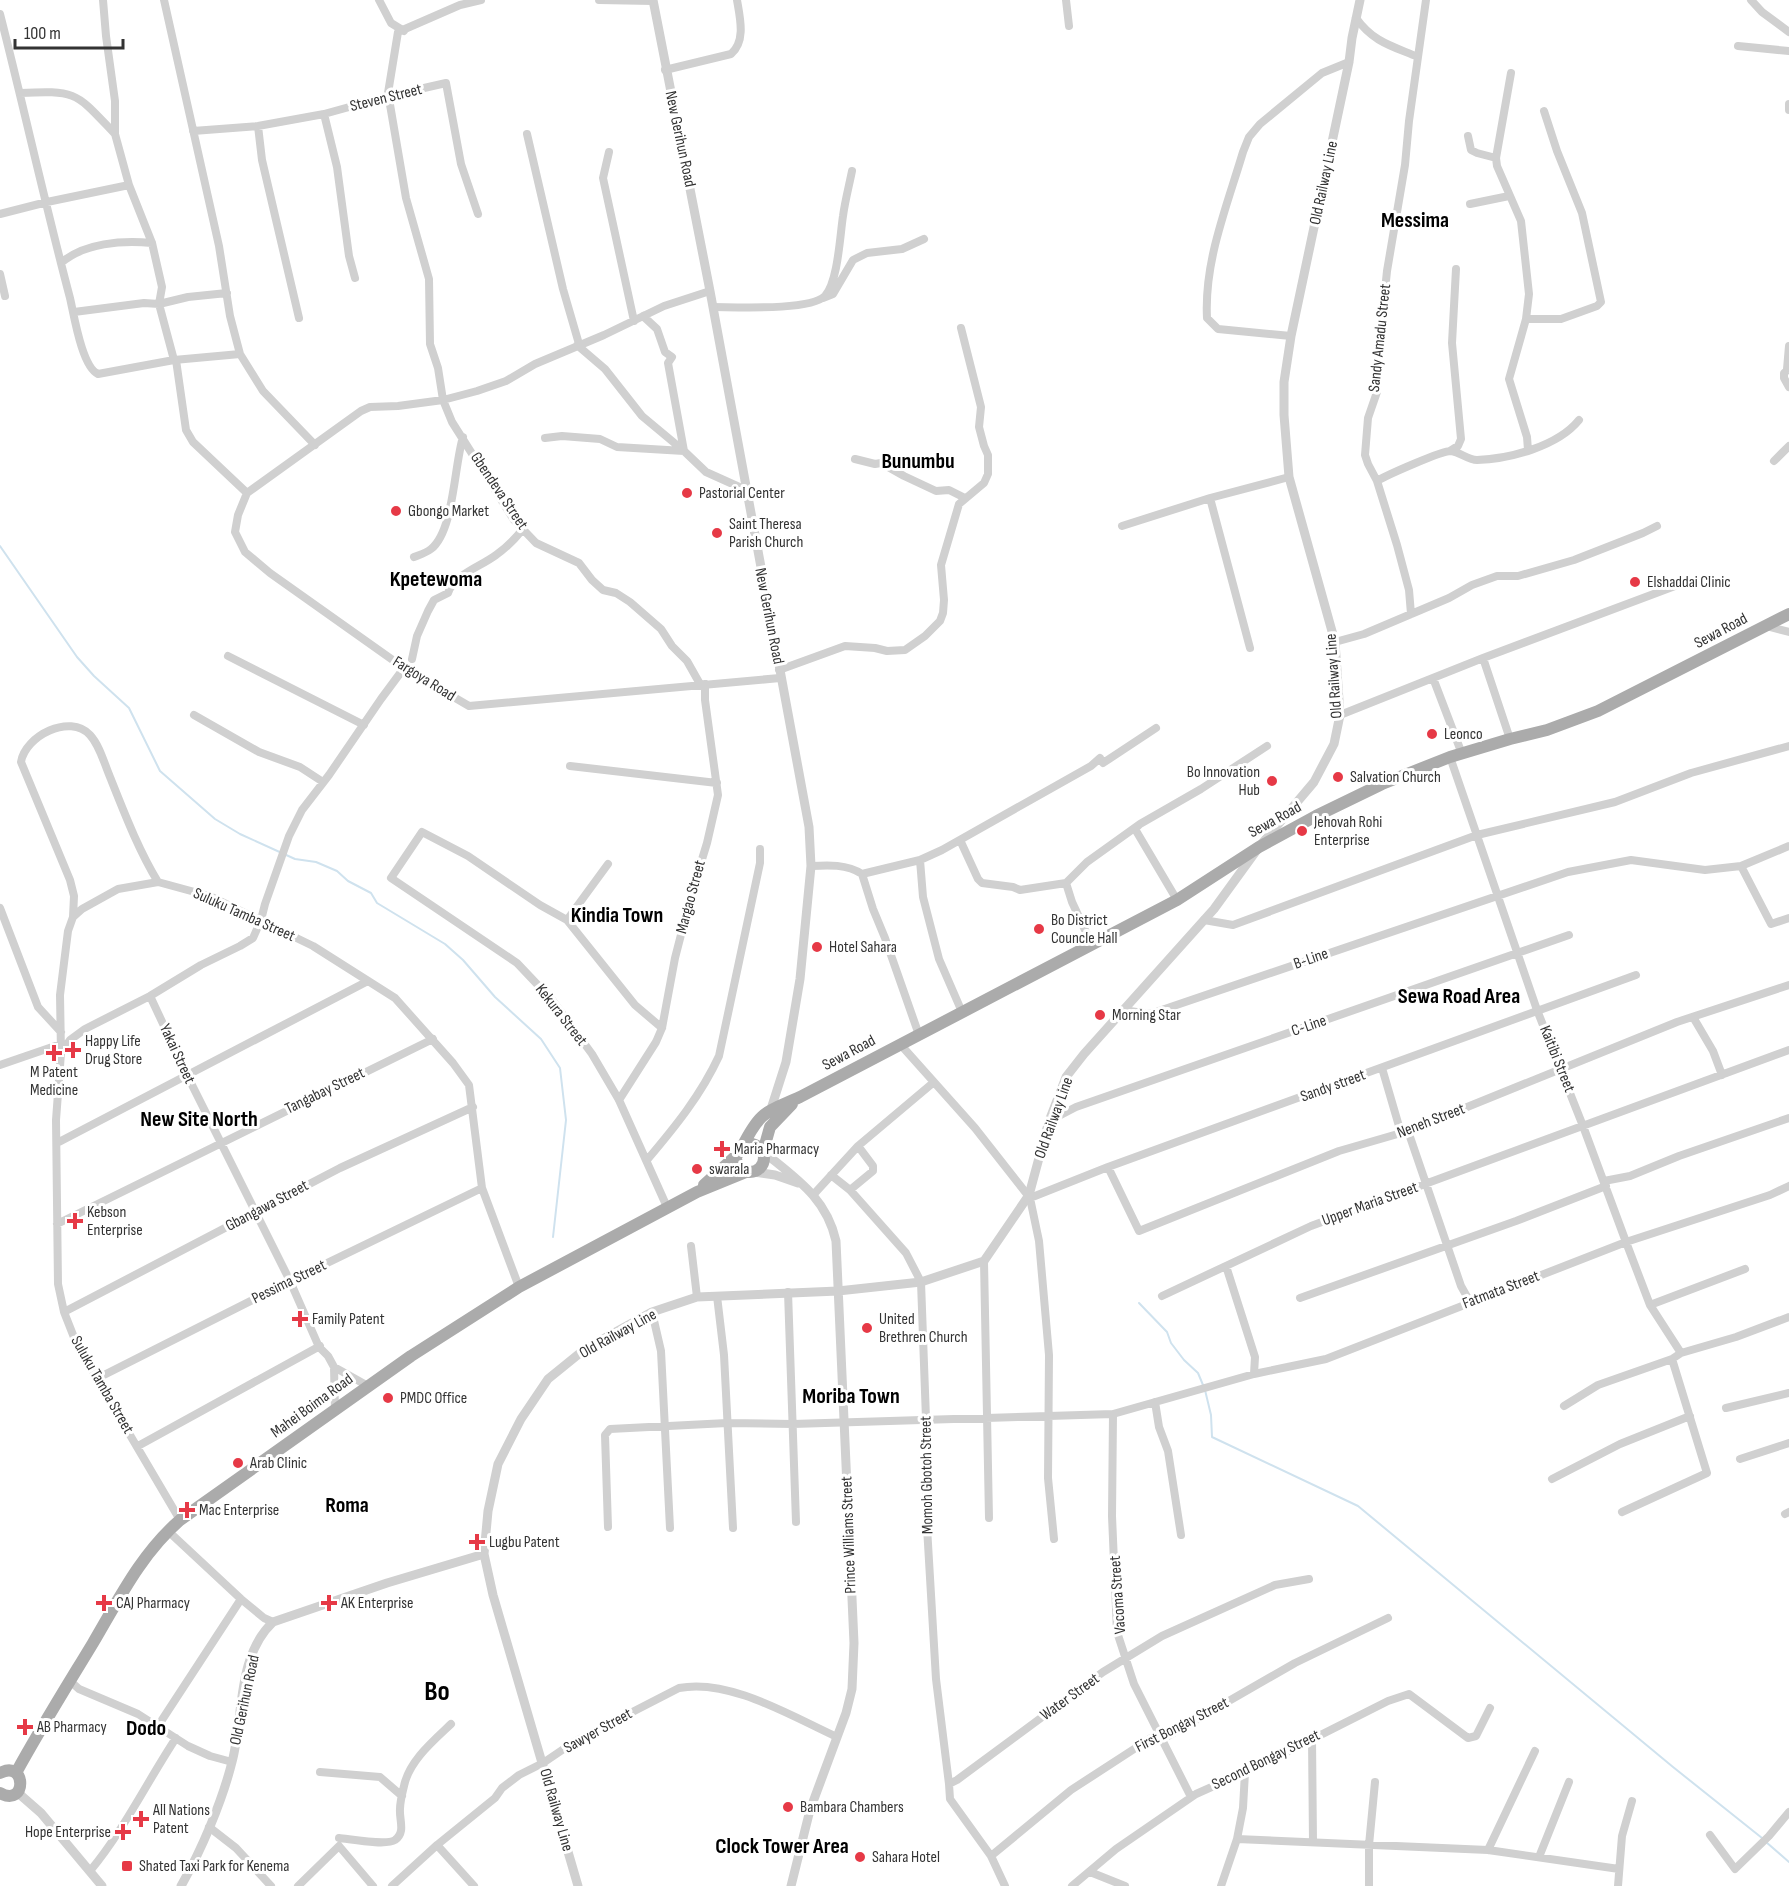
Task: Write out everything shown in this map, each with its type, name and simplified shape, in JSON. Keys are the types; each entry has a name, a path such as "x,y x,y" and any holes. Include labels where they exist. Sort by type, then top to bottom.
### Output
{"main road":[{"name":"Sewa Road","path":"797,1099 1177,900 1259,847 1316,816 1382,784 1456,756 1579,719 1614,704 1789,614"},
{"path":"697,1192 739,1151 757,1121 770,1109 797,1099"},
{"path":"697,1192 750,1172 763,1164 763,1153 770,1127 797,1099"},
{"path":"739,1151 754,1145 763,1153"},
{"path":"739,1151 737,1164 750,1172"},
{"name":"Mahei Boima Road","path":"16,1773 141,1563 180,1520 411,1356 519,1287 697,1192"},
{"path":"0,1773 7,1770 16,1773 21,1782 17,1792 9,1796 0,1794"}],"street":[{"path":"103,0 115,100 115,134 129,185 152,243 162,287 159,304 175,360 186,430 193,442 247,493 361,411 370,407 392,407 442,400 506,381 535,364 681,299 710,291"},
{"path":"164,0 219,246 230,316 240,354 263,391 315,446"},
{"path":"379,0 391,23 401,32 460,5 481,0"},
{"path":"599,0 653,1"},
{"path":"665,70 731,54 737,48 741,24 737,0"},
{"path":"1066,0 1069,26"},
{"name":"Old Railway Line","path":"576,1885 493,1595 484,1554 488,1511 498,1464 521,1419 548,1379 585,1349 652,1312 697,1297 838,1291 921,1282 984,1261 1029,1197 1049,1121 1066,1077 1204,920 1259,847 1314,782 1334,744 1340,715 1335,642 1288,477 1284,382 1291,336 1360,0"},
{"name":"Sandy Amadu Street","path":"1411,614 1409,590 1377,481 1366,460 1368,418 1377,392 1387,271 1405,165 1426,0"},
{"path":"1751,0 1762,12 1789,32"},
{"name":"New Gerihun Road","path":"653,1 710,291 809,827 811,866 798,991 786,1062 770,1109 770,1127"},
{"path":"0,14 60,263 88,365 93,372 98,374 175,360 240,354"},
{"path":"1356,18 1364,30 1384,44 1418,57"},
{"name":"Gbendeva Street","path":"401,32 388,96 406,198 429,279 430,344 438,368 442,400 452,422 500,498 536,543 579,563 603,590 616,593 630,602 661,629 702,684"},
{"path":"1738,46 1789,51"},
{"path":"1291,336 1218,329 1206,318 1205,296 1208,269 1249,137 1260,124 1322,73 1349,62"},
{"path":"1511,73 1496,158 1509,196 1521,221 1529,294 1526,319 1509,379 1527,437 1527,450"},
{"name":"Steven Street","path":"193,131 258,126 324,114 446,83 461,164 478,214"},
{"path":"20,93 57,91 75,95 85,102 115,134"},
{"path":"1789,104 1789,110"},
{"path":"1526,319 1561,319 1597,306 1601,302 1582,213 1544,111"},
{"path":"324,114 337,167 349,256 355,278"},
{"path":"258,126 262,160 298,318"},
{"path":"528,134 578,345 605,369 642,416 706,472 746,490"},
{"path":"1468,136 1471,150 1496,158"},
{"path":"609,152 603,178 633,321"},
{"path":"816,301 825,296 830,288 852,171"},
{"path":"0,214 129,185"},
{"path":"1470,204 1509,196"},
{"path":"712,307 796,305 816,301 833,294 853,260 867,253 902,249 924,239"},
{"path":"60,263 70,255 98,246 133,241 152,243"},
{"path":"1377,481 1393,472 1450,451 1458,446 1461,439 1452,343 1456,269"},
{"path":"0,274 5,296"},
{"path":"74,312 144,303 159,304 188,297 227,292"},
{"path":"643,316 657,329 665,352 672,357 668,363 684,451"},
{"path":"855,459 880,463 936,491 949,490 965,498 984,483 988,474 988,455 979,427 981,407 961,328"},
{"path":"1789,346 1788,369 1784,373 1789,387"},
{"path":"1450,451 1475,460 1532,450 1557,440 1579,420"},
{"path":"545,438 562,436 600,439 617,447 684,451"},
{"path":"414,557 430,549 442,537 447,521 457,455 463,437"},
{"path":"1774,461 1789,446"},
{"path":"1122,526 1209,498 1288,477"},
{"name":"Fargoya Road","path":"247,493 238,515 235,532 245,552 270,573 404,668 469,706 609,694 780,674 845,646 887,651 905,650 925,636 940,621 944,600 941,565 959,504 965,498"},
{"path":"1209,498 1250,648"},
{"path":"1335,642 1364,634 1472,585 1497,576 1518,576 1575,560 1643,534 1657,526"},
{"path":"412,659 421,624 434,600 448,593 452,583 511,543 523,529"},
{"path":"1340,715 1483,658 1683,583"},
{"path":"1766,626 1789,632"},
{"path":"228,656 364,725"},
{"path":"1483,658 1510,739"},
{"path":"61,1053 70,1040 85,1029 150,996 201,964 253,938 289,836 302,810 404,668"},
{"name":"Kaitibi Street","path":"1433,678 1477,835 1537,1010 1650,1305 1681,1353"},
{"name":"Margao Street","path":"619,1100 656,1042 662,1028 675,958 718,795 702,684"},
{"path":"194,715 259,752 300,767 323,782"},
{"path":"73,917 74,896 70,880 21,762 22,756 42,733 56,728 75,727 85,730 92,736 146,861 158,882"},
{"path":"862,874 920,860 1091,766 1100,758 1103,763 1156,728"},
{"path":"960,840 982,884 1013,887 1020,890 1066,883 1087,861 1140,824 1201,789 1267,746"},
{"path":"1204,920 1233,925 1477,835 1615,802 1691,773 1789,746"},
{"path":"570,766 717,783"},
{"path":"1140,824 1135,829 1177,900"},
{"name":"Kekura Street","path":"567,920 540,905 468,856 422,832 391,878 517,963 553,1000 592,1054 619,1100 667,1208"},
{"name":"B-Line","path":"1123,1010 1150,1014 1568,873 1631,860 1705,870 1741,866 1789,846"},
{"path":"647,1160 685,1115 709,1078 719,1056 760,863 760,849"},
{"path":"920,860 923,897 939,959 962,1012"},
{"path":"608,864 567,920 635,1005 662,1028"},
{"path":"811,866 834,865 856,870 862,874 919,1035"},
{"path":"1741,866 1771,924 1789,918"},
{"name":"Suluku Tamba Street","path":"180,1520 77,1345 64,1312 58,1284 57,1097 61,1053 60,995 68,931 73,917 97,900 118,889 158,882 212,897 313,946 395,998 469,1084 482,1188 519,1287"},
{"path":"1066,883 1072,902 1092,945"},
{"path":"0,908 38,1007 61,1032"},
{"name":"C-Line","path":"1049,1121 1076,1107 1569,935"},
{"name":"Sandy street","path":"1029,1197 1636,975"},
{"path":"57,1143 368,981"},
{"name":"Neneh Street","path":"1108,1167 1139,1231 1339,1151 1405,1132 1693,1017 1789,985"},
{"name":"Yakai Street","path":"150,996 290,1281 319,1347 334,1367 368,1386"},
{"path":"1693,1017 1713,1051 1722,1075"},
{"name":"Tangabay Street","path":"57,1224 432,1039"},
{"path":"0,1065 61,1044"},
{"path":"900,1044 975,1128 1029,1197 1039,1241 1049,1355 1048,1478 1054,1539"},
{"name":"Upper Maria Street","path":"1162,1296 1311,1226 1789,1050"},
{"path":"1382,1068 1426,1183 1461,1286 1470,1302"},
{"path":"814,1194 858,1146 934,1082"},
{"name":"Gbangawa Street","path":"64,1312 377,1149 473,1107"},
{"path":"1300,1298 1516,1221 1605,1183 1789,1118"},
{"path":"850,1190 874,1169 858,1146"},
{"name":"Prince Williams Street","path":"763,1153 814,1194 833,1229 838,1291 853,1657 852,1689 846,1713 810,1810 791,1886"},
{"name":"Prince Williams Street","path":"750,1172 776,1175 803,1185"},
{"name":"Momoh Gbotoh Street","path":"831,1175 850,1190 906,1253 921,1282 926,1419 926,1510 936,1679 949,1784"},
{"name":"Fatmata Street","path":"608,1527 605,1435 610,1429 727,1423 793,1424 1113,1414 1254,1374 1326,1359 1626,1242 1770,1195 1789,1186"},
{"name":"Pessima Street","path":"98,1378 482,1188"},
{"path":"691,1246 697,1297"},
{"path":"984,1261 989,1518"},
{"path":"1226,1266 1255,1357 1254,1374"},
{"path":"1650,1305 1745,1269"},
{"path":"788,1292 796,1522"},
{"path":"717,1296 724,1355 733,1528"},
{"path":"652,1312 661,1351 670,1528"},
{"path":"1564,1406 1598,1385 1672,1359 1681,1353 1736,1337 1789,1317"},
{"path":"138,1446 319,1347"},
{"path":"1622,1512 1707,1473 1672,1359"},
{"path":"334,1367 335,1410"},
{"path":"1726,1408 1789,1393"},
{"path":"1155,1402 1159,1427 1168,1451 1181,1535"},
{"name":"Vacoma Street","path":"1113,1414 1112,1516 1118,1632 1134,1684 1191,1797"},
{"path":"1552,1479 1620,1444 1690,1416"},
{"path":"1740,1459 1789,1443"},
{"path":"168,1531 241,1599 264,1618 273,1622 387,1583 484,1554"},
{"name":"Water Street","path":"949,1784 1125,1657 1162,1635 1275,1585 1309,1579"},
{"path":"158,1726 241,1599"},
{"name":"First Bongay Street","path":"991,1856 1071,1790 1151,1738 1168,1736 1295,1663 1388,1618"},
{"name":"Old Gerihun Road","path":"181,1886 209,1827 232,1762 242,1698 251,1660 259,1639 273,1622"},
{"path":"70,1681 79,1689 127,1709 158,1726 188,1746 210,1756 232,1762"},
{"name":"Sawyer Street","path":"392,1886 519,1775 543,1764 574,1742 666,1694 690,1686 712,1686 734,1690 837,1737"},
{"name":"Second Bongay Street","path":"1072,1886 1116,1849 1191,1797 1362,1712 1409,1694 1468,1738 1476,1736 1490,1708"},
{"path":"298,1886 339,1842 394,1840 402,1826 399,1811 406,1775 424,1749 451,1724"},
{"path":"90,1871 128,1819 152,1773 176,1738"},
{"path":"1312,1738 1313,1842"},
{"path":"1488,1850 1535,1751"},
{"path":"320,1772 380,1778 402,1796"},
{"path":"1221,1886 1237,1839 1243,1808 1245,1772"},
{"path":"1370,1886 1369,1845 1375,1782"},
{"path":"1539,1857 1569,1782"},
{"path":"949,1784 950,1799 991,1856 1005,1886"},
{"path":"17,1792 41,1813 102,1886"},
{"path":"1618,1886 1622,1836 1632,1801"},
{"path":"1710,1836 1736,1869 1762,1844 1789,1812"},
{"path":"209,1827 236,1848 271,1886"},
{"path":"1237,1839 1488,1850 1619,1869"},
{"path":"339,1842 373,1886"},
{"path":"437,1845 474,1886"},
{"path":"1090,1872 1125,1886"}],"waterway":[{"path":"0,546 77,657 129,708 160,771 215,819 240,834 295,859 316,862 337,871 348,881 371,893 377,903 445,944 463,960 495,997 541,1039 560,1068 566,1120 553,1237"},
{"path":"1139,1303 1167,1332 1171,1343 1198,1373 1203,1385"},
{"path":"1205,1390 1211,1415 1212,1437 1358,1506 1762,1838"},
{"path":"1766,1842 1789,1862"}],"place":[{"name":"Pastorial Center","path":"687,493"},
{"name":"Gbongo Market","path":"396,511"},
{"name":"Saint Theresa Parish Church","path":"717,533"},
{"name":"Elshaddai Clinic","path":"1635,582"},
{"name":"Leonco","path":"1432,734"},
{"name":"Salvation Church","path":"1338,777"},
{"name":"Bo Innovation Hub","path":"1272,781"},
{"name":"Jehovah Rohi Enterprise","path":"1302,831"},
{"name":"Bo District Councle Hall","path":"1039,929"},
{"name":"Hotel Sahara","path":"817,947"},
{"name":"Morning Star","path":"1100,1015"},
{"name":"Happy Life Drug Store","path":"73,1050"},
{"name":"M Patent Medicine","path":"54,1053"},
{"name":"Maria Pharmacy","path":"722,1149"},
{"name":"swarala","path":"697,1169"},
{"name":"Kebson Enterprise","path":"75,1221"},
{"name":"Family Patent","path":"300,1319"},
{"name":"United Brethren Church","path":"867,1328"},
{"name":"PMDC Office","path":"388,1398"},
{"name":"Arab Clinic","path":"238,1463"},
{"name":"Mac Enterprise","path":"187,1510"},
{"name":"Lugbu Patent","path":"477,1542"},
{"name":"CAJ Pharmacy","path":"104,1603"},
{"name":"AK Enterprise","path":"329,1603"},
{"name":"AB Pharmacy","path":"25,1727"},
{"name":"Bambara Chambers","path":"788,1807"},
{"name":"All Nations Patent","path":"141,1819"},
{"name":"Hope Enterprise","path":"123,1832"},
{"name":"Sahara Hotel","path":"860,1857"},
{"name":"Shated Taxi Park for Kenema","path":"127,1866"}],"district":[{"name":"Messima","path":"1415,220"},
{"name":"Bunumbu","path":"918,461"},
{"name":"Kpetewoma","path":"436,579"},
{"name":"Kindia Town","path":"617,915"},
{"name":"Sewa Road Area","path":"1459,996"},
{"name":"New Site North","path":"199,1119"},
{"name":"Moriba Town","path":"851,1396"},
{"name":"Roma","path":"347,1505"},
{"name":"Bo","path":"437,1691"},
{"name":"Dodo","path":"146,1728"},
{"name":"Clock Tower Area","path":"782,1846"}]}
